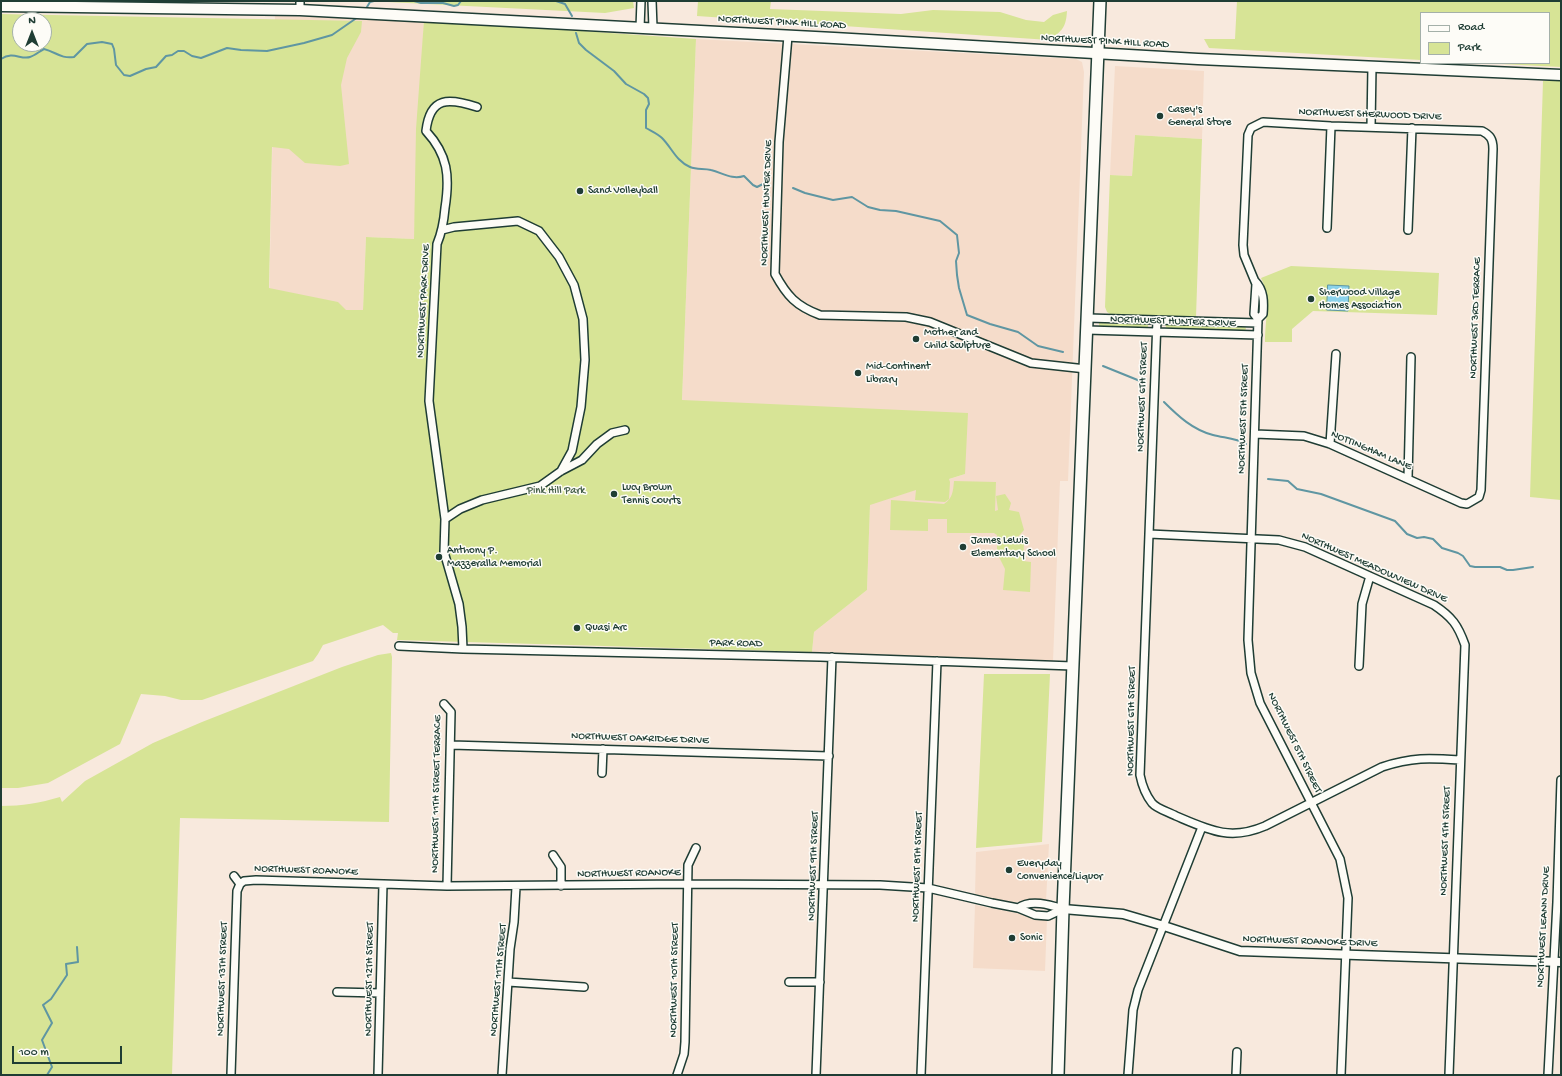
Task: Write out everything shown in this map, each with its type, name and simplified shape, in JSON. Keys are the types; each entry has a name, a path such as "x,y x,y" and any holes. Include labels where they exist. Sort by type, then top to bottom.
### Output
{"main road":[{"path":"1058,1075 1063,909 1100,1"},
{"name":"NORTHWEST PINK HILL ROAD","path":"1,6 300,6 640,28 1198,59 1561,75"}],"street":[{"path":"640,28 641,1"},
{"path":"652,1 653,28"},
{"name":"NORTHWEST HUNTER DRIVE","path":"788,36 779,142 775,274 783,289 794,301 807,310 820,315 906,317 930,322 1031,363 1086,369"},
{"path":"1371,127 1372,66"},
{"name":"NORTHWEST PARK DRIVE","path":"463,649 459,604 444,552 445,519 429,401 437,244 442,230 448,187 447,168 441,151 426,131 427,119 433,108 445,101 460,102 477,107"},
{"name":"NORTHWEST SHERWOOD DRIVE","path":"1251,128 1263,122 1330,126 1482,131 1489,134"},
{"path":"1327,228 1330,126"},
{"name":"NORTHWEST 5TH STREET","path":"1251,128 1248,135 1243,245 1244,255 1255,281 1260,286 1264,298 1263,314 1258,321 1248,640 1251,672 1260,703 1340,859 1348,898 1342,1075"},
{"path":"1408,230 1412,128"},
{"name":"NORTHWEST 3RD TERRACE","path":"1473,501 1479,497 1481,490 1493,149 1493,142 1489,134"},
{"path":"442,230 454,227 518,221 539,231 559,257 574,285 584,319 585,360 581,407 572,451 561,471"},
{"name":"NORTHWEST HUNTER DRIVE","path":"1088,318 1258,321"},
{"name":"NORTHWEST 6TH STREET","path":"1158,320 1140,775 1143,789 1152,804 1202,827 1227,834 1252,831 1382,767 1402,760 1424,758 1460,760"},
{"name":"NORTHWEST HUNTER DRIVE","path":"1087,330 1258,335"},
{"path":"1330,444 1336,354"},
{"path":"1408,478 1411,357"},
{"path":"445,519 460,509 482,500 540,486 561,471 582,460 597,444 612,433 625,430"},
{"name":"NOTTINGHAM LANE","path":"1255,434 1304,436 1330,444 1461,503 1467,504 1473,501"},
{"name":"NORTHWEST MEADOWVIEW DRIVE","path":"1149,534 1279,540 1305,547 1434,605 1447,613"},
{"path":"1359,666 1362,604 1370,576"},
{"name":"NORTHWEST 4TH STREET","path":"1447,613 1459,628 1464,646 1450,1075"},
{"name":"PARK ROAD","path":"399,646 1073,666"},
{"name":"NORTHWEST 9TH STREET","path":"816,1075 832,658"},
{"name":"NORTHWEST 8TH STREET","path":"921,1075 937,661"},
{"name":"NORTHWEST 11TH STREET TERRACE","path":"444,704 451,712 447,886"},
{"name":"NORTHWEST OAKRIDGE DRIVE","path":"451,745 829,756"},
{"path":"602,773 603,749"},
{"name":"NORTHWEST LEANN DRIVE","path":"1548,1075 1558,962 1561,780"},
{"path":"1128,1075 1133,1010 1138,990 1202,827"},
{"name":"NORTHWEST 10TH STREET","path":"677,1075 684,1054 685,1042 688,864 696,848"},
{"path":"553,855 561,867 561,886"},
{"path":"234,876 240,884"},
{"name":"NORTHWEST ROANOKE","path":"240,884 245,881 256,880 516,887 688,884 880,885 928,888 1018,908 1036,915 1048,916 1063,909"},
{"name":"NORTHWEST 13TH STREET","path":"231,1075 237,891 240,884"},
{"name":"NORTHWEST 12TH STREET","path":"378,1075 383,884"},
{"name":"NORTHWEST 11TH STREET","path":"502,1075 510,949 514,922 516,887"},
{"name":"NORTHWEST ROANOKE","path":"1018,908 1024,904 1048,904 1063,909"},
{"name":"NORTHWEST ROANOKE DRIVE","path":"1063,909 1123,914 1240,951 1558,962"},
{"path":"508,982 584,987"},
{"path":"789,982 820,982"},
{"path":"337,992 380,993"},
{"path":"1236,1075 1237,1052"}],"shaded area":[{"path":"275,16 424,20 414,239 366,237 363,311 269,307"},
{"path":"696,39 1076,59 1082,62 1084,72 1068,481 1060,481 1053,661 812,652 814,632 867,590 870,504 965,474 682,401"},
{"path":"1115,66 1204,71 1202,139 1135,135 1132,176 1110,175"},
{"path":"1049,844 1046,901 1010,902 975,895 976,852"},
{"path":"975,905 1047,919 1045,971 973,968"}],"green space":[{"path":"368,1 633,1 634,8 605,13"},
{"path":"698,1 771,1 770,9 901,14 933,10 1000,12 1026,20 1044,22 1053,15 1067,11 1064,25 1057,34 1049,40 697,16"},
{"path":"1237,1 1561,1 1561,67 1501,64 1550,64 1550,12 1420,12 1420,60 1209,48 1204,39 1235,39"},
{"name":"Pink Hill Park","path":"1,14 12,14 12,52 52,52 52,15 362,21 361,32 347,58 341,85 349,164 340,166 305,163 289,149 272,147 269,288 338,302 346,310 363,310 366,237 414,239 416,129 424,20 696,39 682,400 968,413 965,474 949,479 949,499 945,502 915,500 916,490 870,505 867,590 814,632 812,652 397,640 398,633 393,633 383,625 323,645 313,661 202,700 181,700 165,696 141,694 120,744 48,783 18,788 1,788"},
{"path":"1543,81 1561,81 1561,500 1530,497"},
{"path":"1135,135 1202,139 1196,317 1112,315 1107,312 1105,307 1110,175 1132,176"},
{"path":"1291,266 1439,273 1437,315 1313,311 1292,329 1292,342 1265,342 1267,301 1261,278"},
{"path":"1127,322 1148,323 1148,327 1145,329 1099,327 1099,323 1119,324"},
{"path":"1165,324 1245,326 1246,329 1244,332 1167,329"},
{"path":"954,481 996,482 995,511 998,510 996,496 1005,494 1011,503 1009,510 1019,512 1024,530 1016,539 1024,542 1023,561 1031,562 1030,592 1003,590 1005,569 997,553 997,535 994,533 947,533 947,519 928,519 928,531 890,530 891,500 944,504 951,497"},
{"path":"391,653 389,822 180,818 172,1075 1,1075 1,806 31,804 60,797 62,802 85,781 153,743 202,722 342,667 378,655"},
{"path":"984,674 1050,674 1042,842 976,848"}],"water":[{"path":"1328,285 1349,286 1348,311 1327,310"}],"waterway":[{"path":"367,7 370,2 374,1"},
{"path":"414,1 421,3 443,3 454,6 458,5 461,1"},
{"path":"556,1 565,4 572,16"},
{"path":"1,59 9,56 27,58 44,49 62,56 74,57 87,44 102,42 112,44 116,65 124,75 130,76 146,69 156,67 166,56 172,55 178,51 184,51 192,56 201,58 227,48 267,51 332,35 358,17"},
{"path":"576,33 579,43 586,50 614,71 626,84 644,94 648,98 649,104 646,110 646,128 662,138 681,161 693,168 711,170 731,177 744,176 757,187 767,182"},
{"path":"793,188 805,193 833,200 852,197 868,207 880,210 896,211 940,221 957,235 959,253 956,261 957,275 959,288 967,315 990,324 1018,332 1038,346 1063,352"},
{"path":"1103,366 1145,383"},
{"path":"1164,402 1180,417 1199,430 1213,435 1238,440 1246,444"},
{"path":"1268,479 1288,481 1297,489 1321,494 1395,521 1407,534 1417,538 1424,537 1433,539 1442,548 1463,556 1470,566 1500,567 1507,570 1533,567"},
{"path":"47,1075 52,1067 42,1040 52,1023 43,1005 51,999 67,975 66,964 78,962 77,947"}],"place":[{"name":"Casey's General Store","path":"1160,116"},
{"name":"Sand Volleyball","path":"580,191"},
{"name":"Sherwood Village Homes Association","path":"1311,299"},
{"name":"Mother and Child Sculpture","path":"916,339"},
{"name":"Mid-Continent Library","path":"858,373"},
{"name":"Lucy Brown Tennis Courts","path":"614,494"},
{"name":"James Lewis Elementary School","path":"963,547"},
{"name":"Anthony P. Mazzeralla Memorial","path":"439,557"},
{"name":"Quasi Arc","path":"577,628"},
{"name":"Everyday Convenience/Liquor","path":"1009,870"},
{"name":"Sonic","path":"1012,938"}]}
